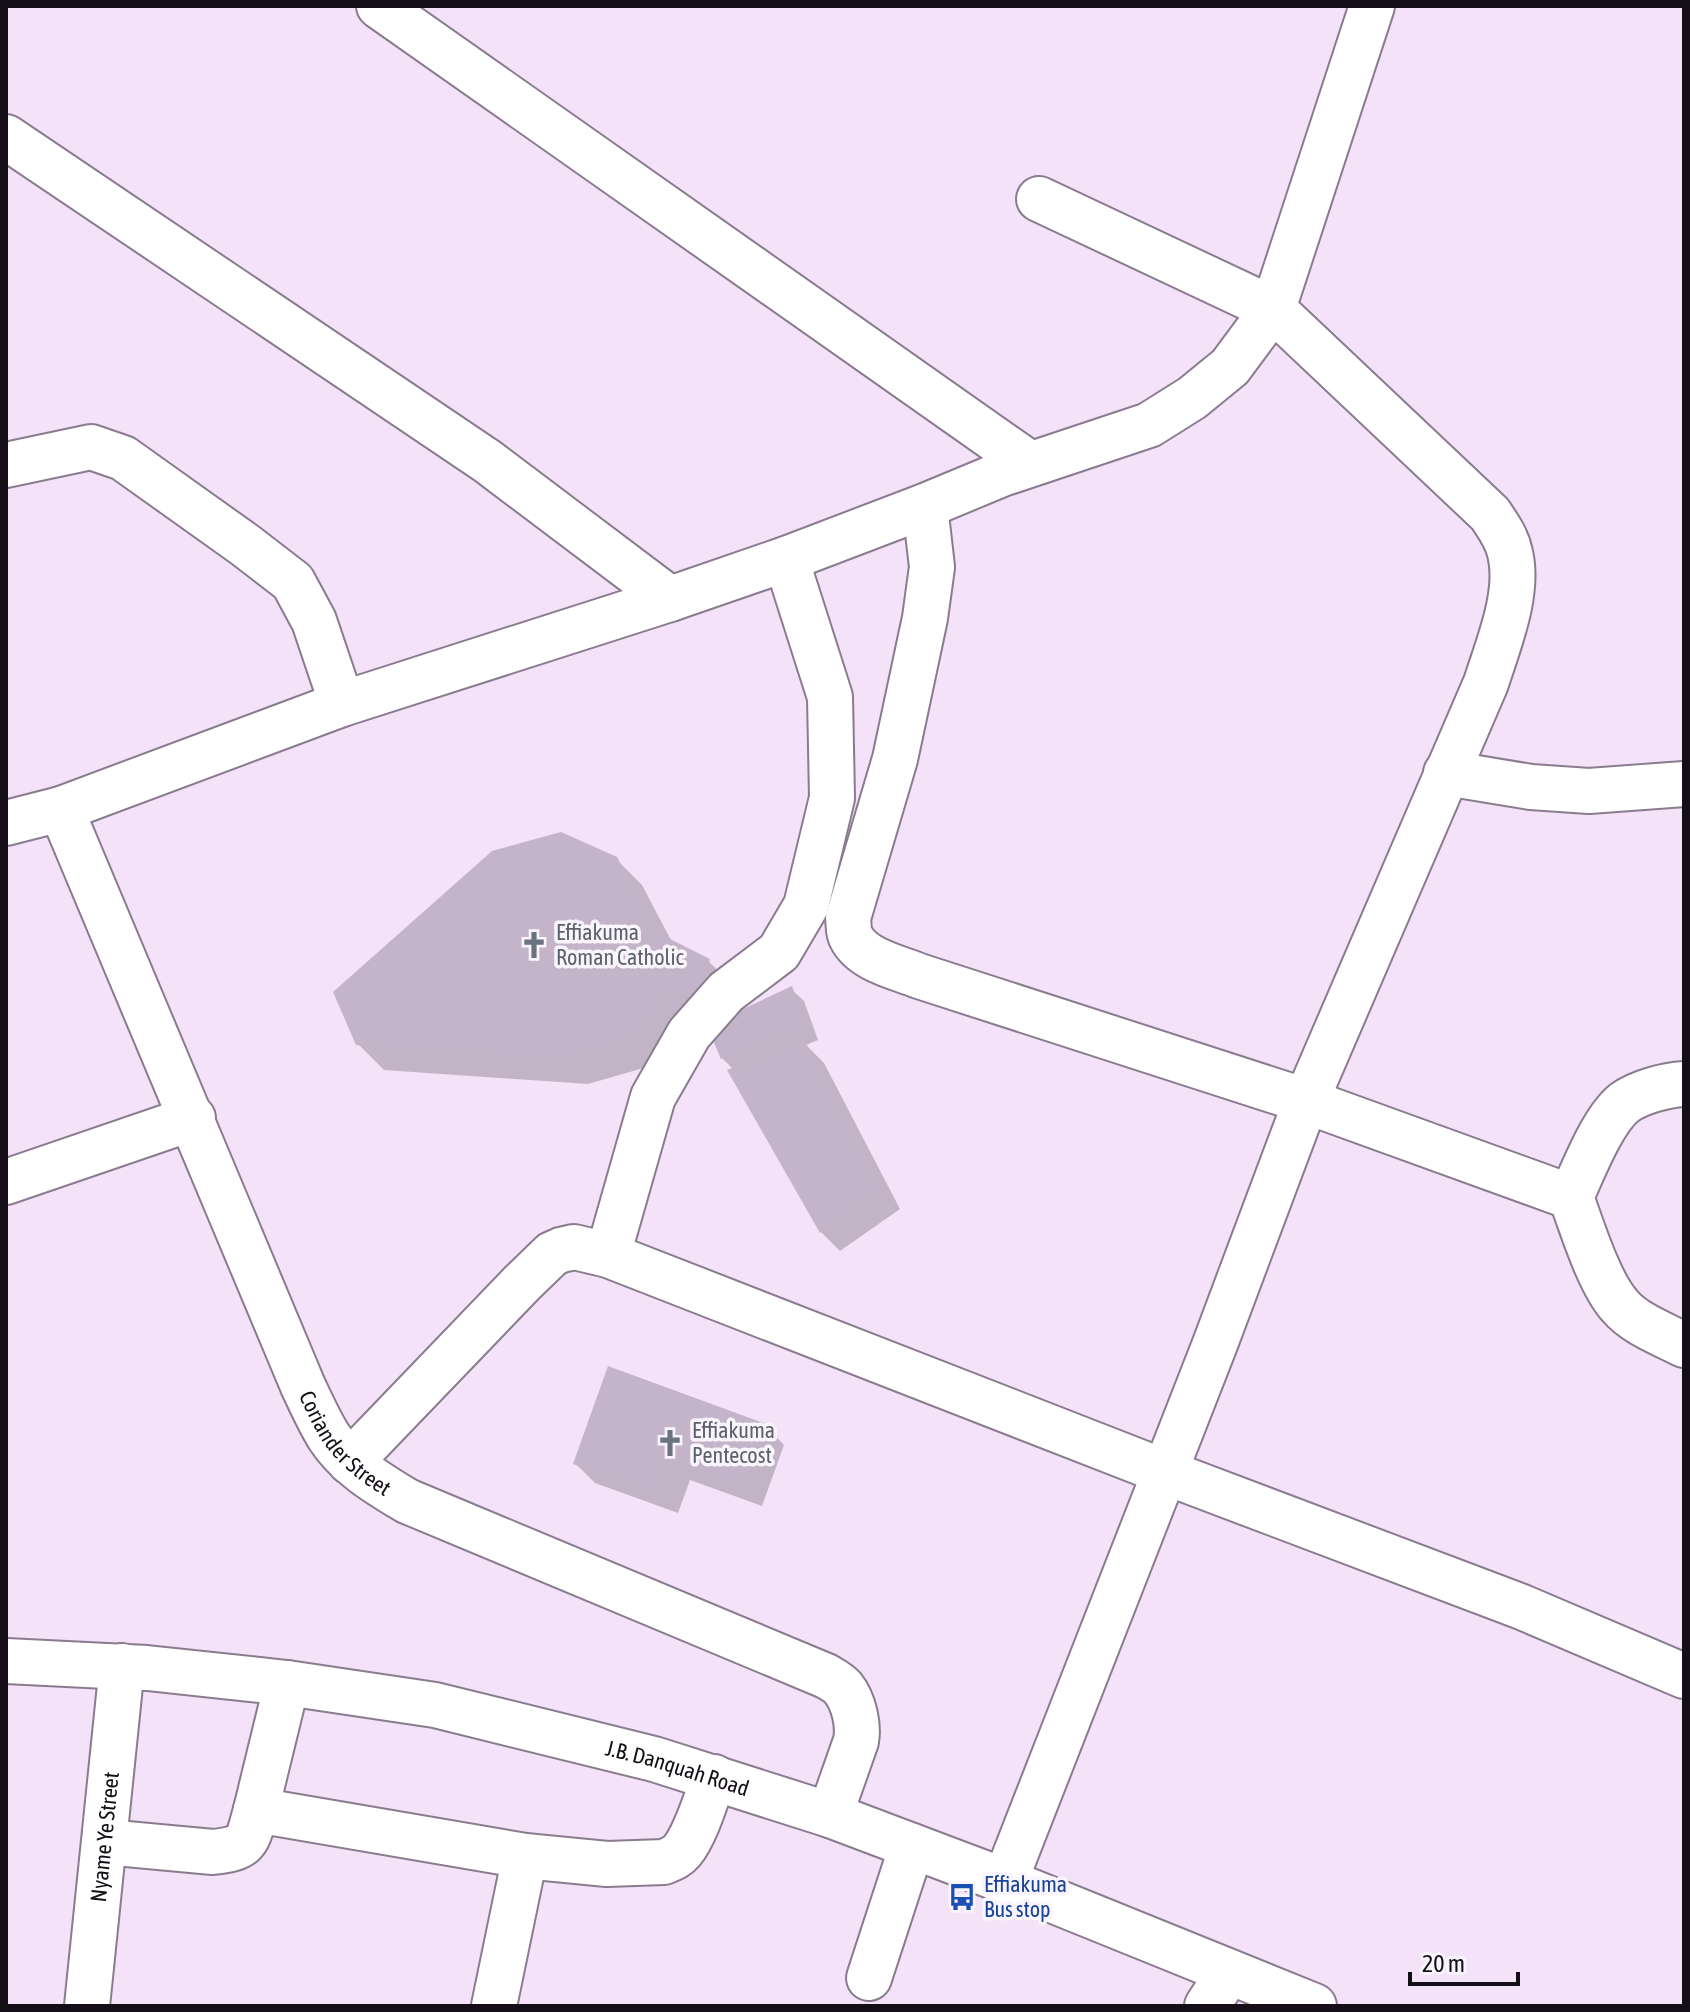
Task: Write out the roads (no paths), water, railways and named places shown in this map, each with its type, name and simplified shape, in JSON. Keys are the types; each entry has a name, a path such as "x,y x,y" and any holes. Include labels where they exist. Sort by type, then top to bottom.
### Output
{"main road":[{"path":"379,6 1030,464"},
{"path":"6,823 61,809 342,704 786,559 1002,474 1160,419 1230,367 1273,309 1372,6"},
{"path":"6,137 487,461 670,599"},
{"path":"1005,1881 1215,1344 1306,1101 1486,683 1507,614 1512,582 1511,554 1503,532 1490,514 1273,309 1039,199"},
{"path":"6,465 91,447 123,458 293,582 314,621 342,704"},
{"path":"925,506 932,567 925,618 895,759 848,918 849,935 858,949 919,976 1306,1101 1571,1197"},
{"path":"779,952 806,906 832,798 830,697 786,559"},
{"path":"1446,773 1531,787 1589,791 1684,784"},
{"name":"Coriander Street","path":"61,809 303,1386 329,1437 350,1462 407,1501 826,1676 843,1688 852,1704 858,1731 830,1815"},
{"path":"608,1255 653,1097 689,1034 726,992 779,952 811,941 849,935"},
{"path":"1684,1084 1648,1092 1624,1103 1605,1126 1571,1197 1607,1288 1621,1308 1684,1345"},
{"path":"6,1182 193,1118"},
{"path":"350,1462 552,1254 574,1247 608,1255 1522,1607 1684,1676"},
{"name":"J.B. Danquah Road","path":"6,1661 122,1666 287,1683 435,1705 654,1759 830,1815 1005,1881 1218,1989 1314,2006"},
{"name":"Nyame Ye Street","path":"87,2006 122,1666"},
{"path":"105,1842 213,1852 239,1847 246,1842 287,1683"},
{"path":"256,1810 525,1856 607,1864 664,1862 683,1850 714,1777"},
{"path":"869,1978 912,1846"},
{"path":"494,2006 525,1856"}],"place":[{"name":"Effiakuma Roman Catholic","path":"534,945"},
{"name":"Effiakuma Pentecost","path":"670,1443"},
{"name":"Effiakuma Bus stop","path":"962,1897"}]}
